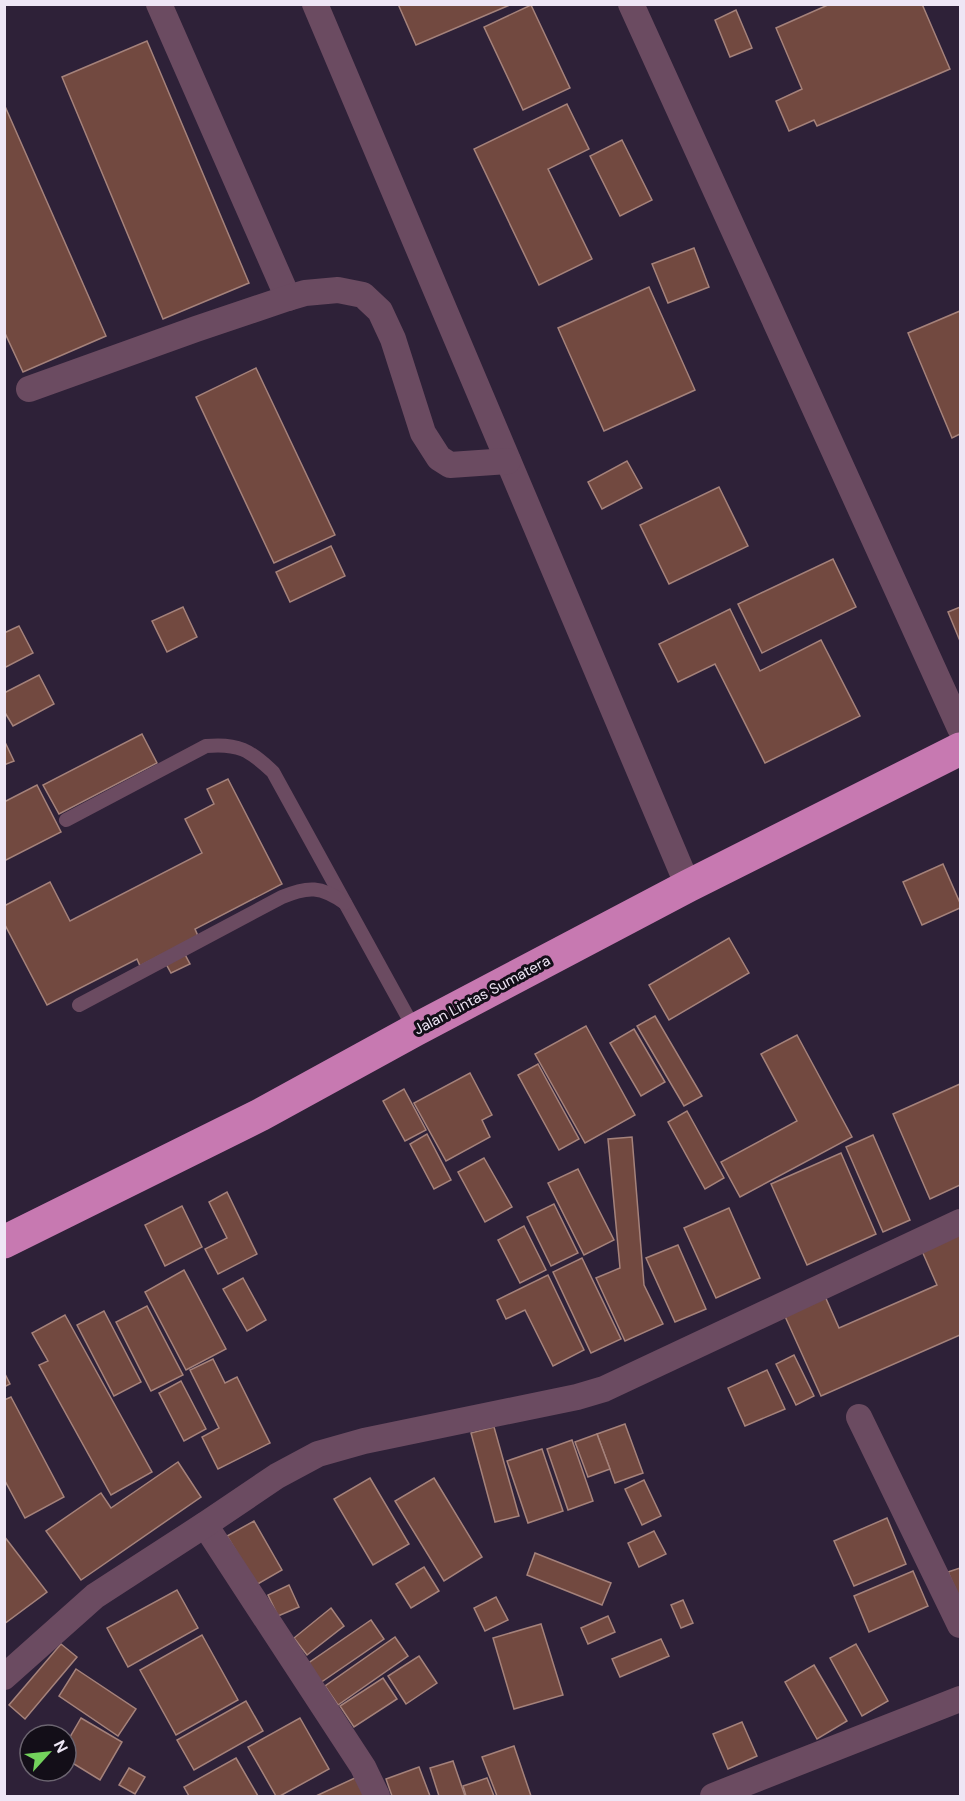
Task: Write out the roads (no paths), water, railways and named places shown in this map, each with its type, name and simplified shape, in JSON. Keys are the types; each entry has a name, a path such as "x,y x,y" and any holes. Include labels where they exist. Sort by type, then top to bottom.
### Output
{"highway":[{"name":"Jalan Lintas Sumatera","path":"4,1242 260,1115 415,1030 688,886 960,749"}],"street":[{"path":"159,4 288,298"},
{"path":"315,4 688,886"},
{"path":"631,4 960,728"},
{"path":"29,389 288,298 305,293 338,290 363,295 380,311 393,339 423,433 439,458 450,465 508,461"},
{"path":"4,1677 95,1596 277,1476 318,1454 364,1441 578,1397 604,1389 960,1222"},
{"path":"859,1417 960,1625"},
{"path":"205,1525 363,1767 377,1797"},
{"path":"713,1797 960,1699"}],"lane":[{"path":"66,820 206,746 225,744 243,749 259,758 273,772 415,1030"},
{"path":"79,1005 301,889 321,890 347,905"}]}
